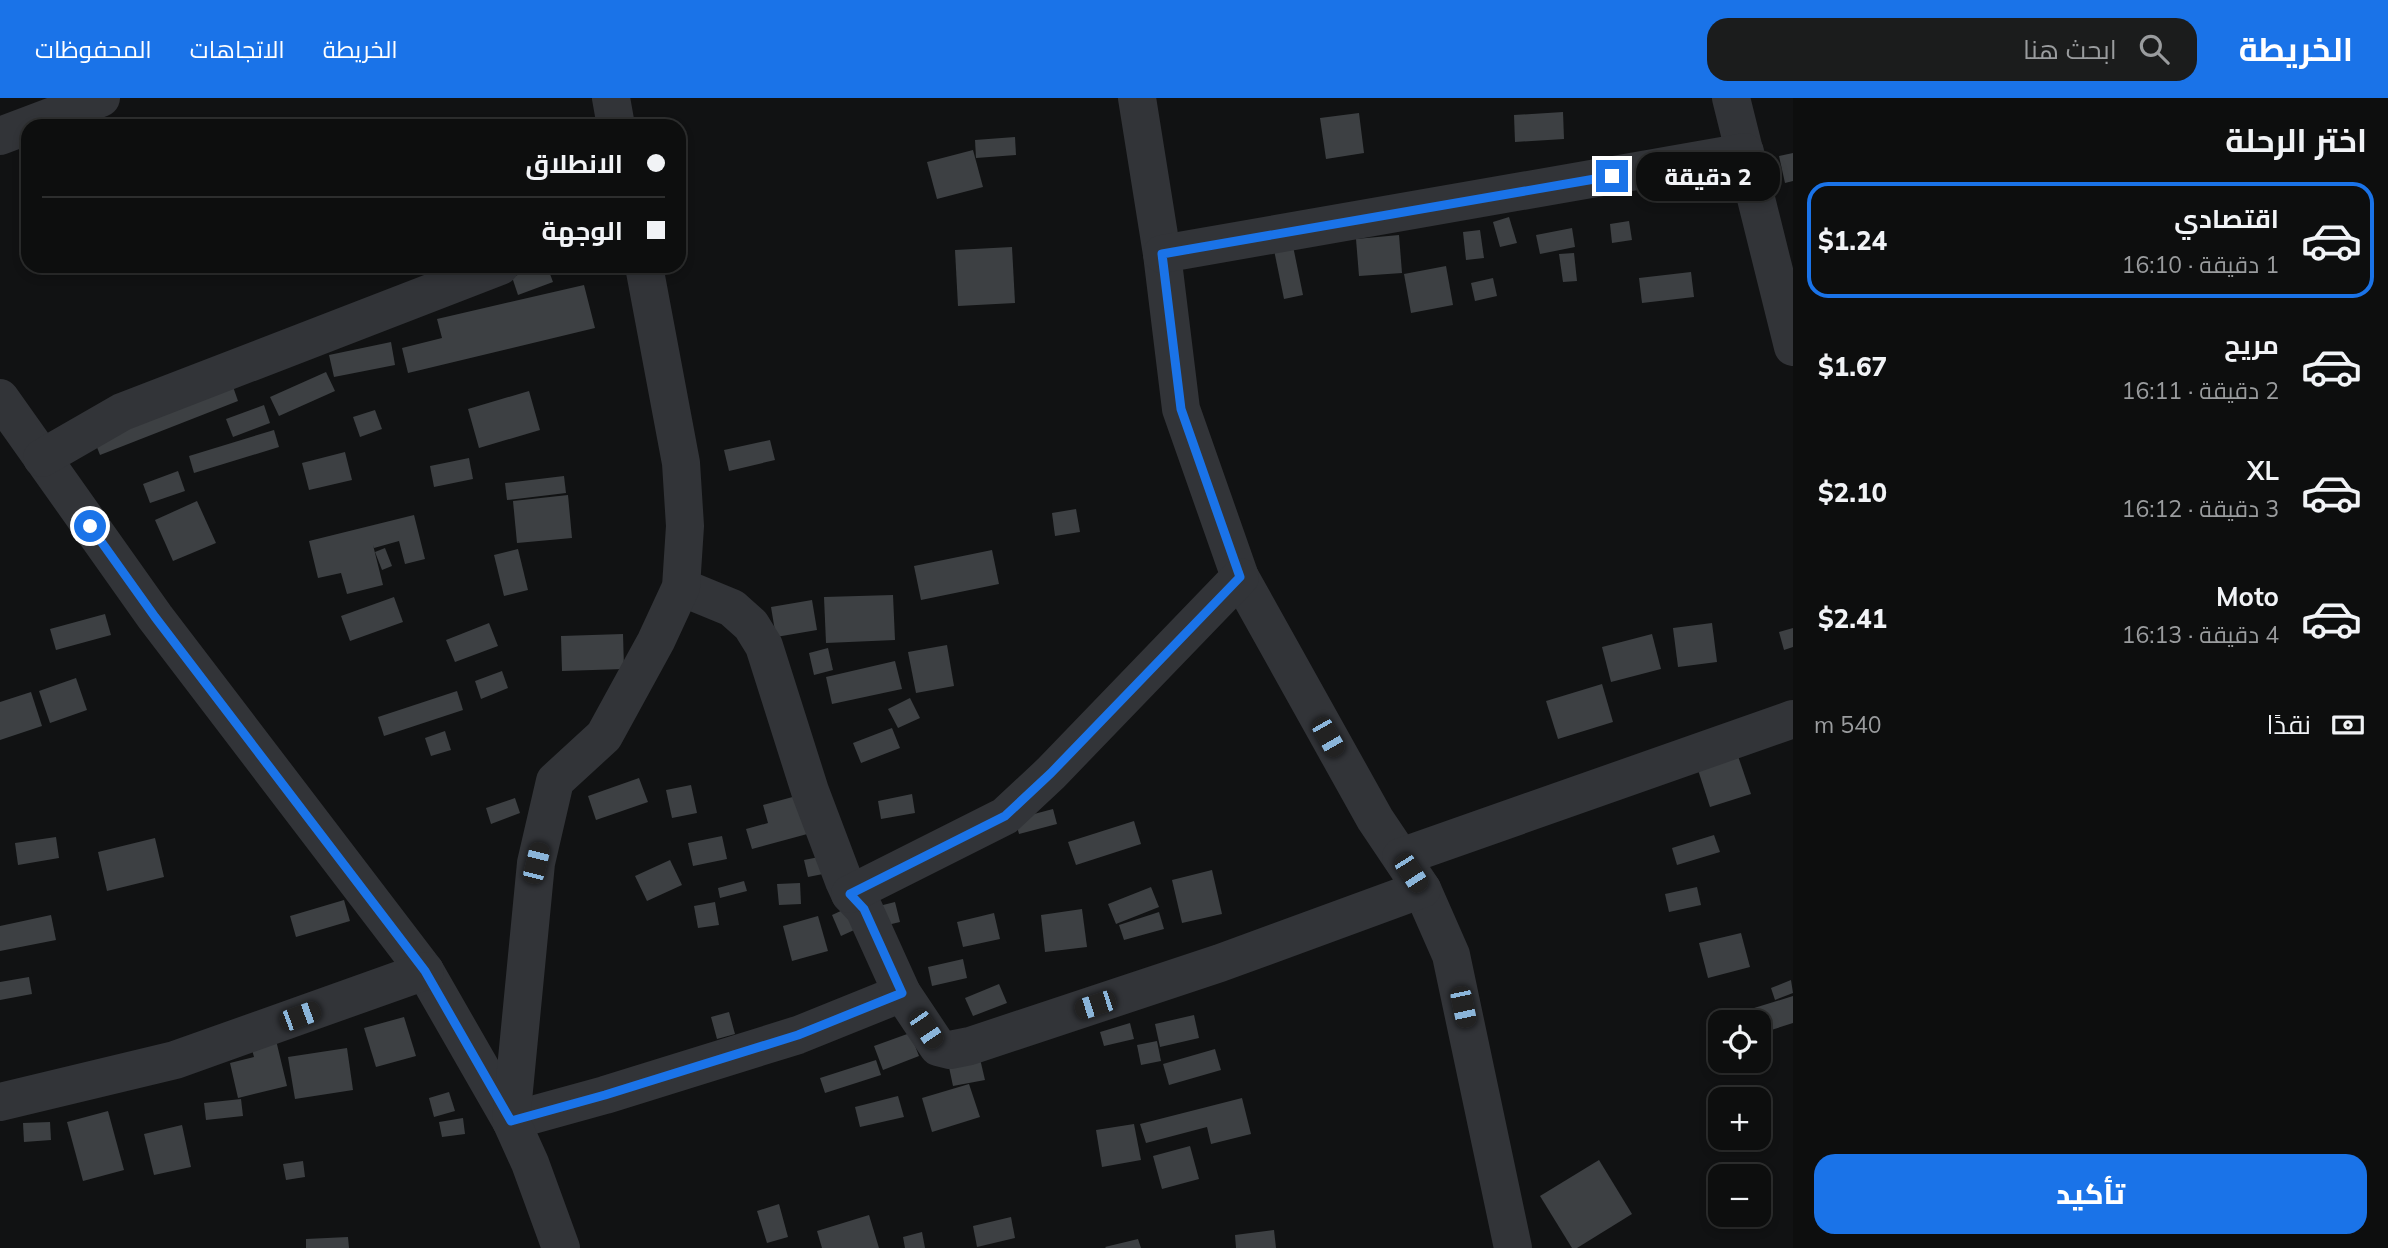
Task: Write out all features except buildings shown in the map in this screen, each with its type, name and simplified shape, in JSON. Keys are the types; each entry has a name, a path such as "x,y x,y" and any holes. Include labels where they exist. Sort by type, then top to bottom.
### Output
{"street":[{"path":"45,119 101,98"},
{"path":"611,98 615,119"},
{"path":"1137,98 1162,254 1181,409 1240,577 1375,819 1422,889 1451,954 1513,1248"},
{"path":"1731,98 1793,347"},
{"path":"0,136 21,128"},
{"path":"1162,254 1745,152"},
{"path":"42,458 122,412 482,273"},
{"path":"511,1121 536,863 555,781 604,736 656,641 681,587 685,526 681,463 645,273"},
{"path":"0,398 155,617 425,971 511,1121 530,1163 561,1248"},
{"path":"850,894 1005,816 1051,773 1240,577"},
{"path":"681,587 732,608 751,625 764,646 810,791 850,894 864,909 902,993 938,1047 950,1050 970,1046 1220,963 1422,889"},
{"path":"1401,857 1793,719"},
{"path":"0,1102 175,1060 425,971"},
{"path":"511,1121 798,1035 902,993"}],"route":[{"path":"90,526 155,617 425,971 511,1121 798,1035 902,993 864,909 850,894 1005,816 1051,773 1240,577 1181,409 1162,254 1612,176"}]}
